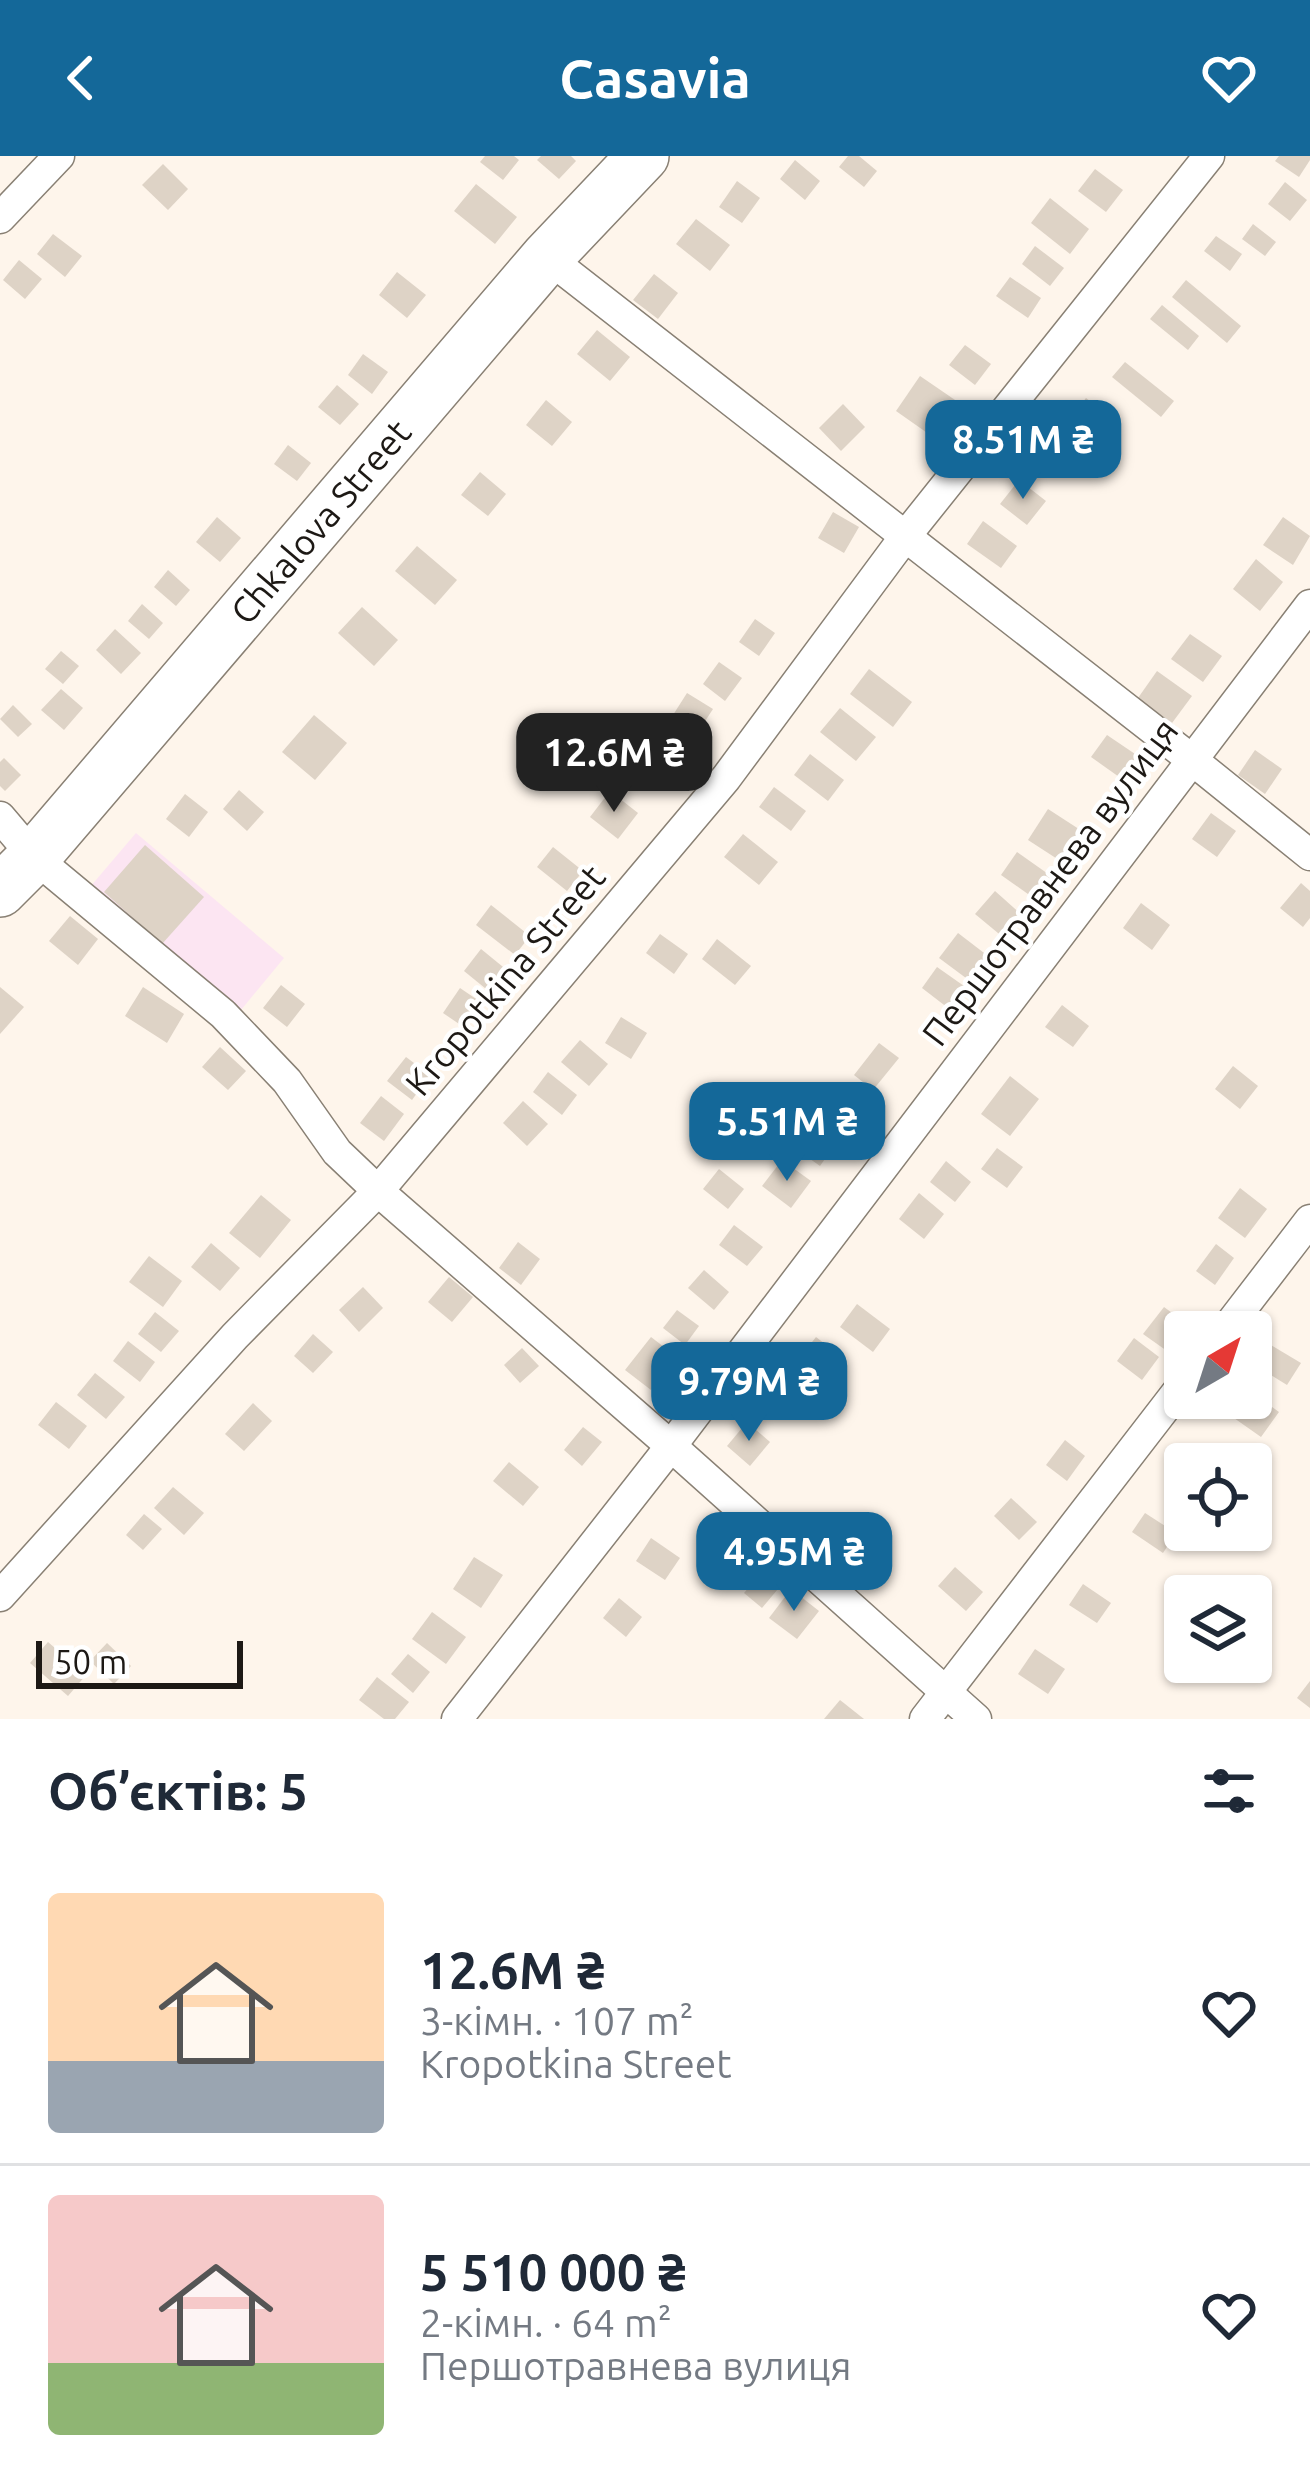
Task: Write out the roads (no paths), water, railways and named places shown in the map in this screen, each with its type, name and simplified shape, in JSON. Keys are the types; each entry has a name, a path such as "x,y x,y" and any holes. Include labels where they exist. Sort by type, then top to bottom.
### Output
{"main road":[{"name":"Chkalova Street","path":"17,874 547,256 643,156"}],"street":[{"path":"0,218 59,156"},
{"name":"Kropotkina Street","path":"0,1596 235,1336 378,1191 726,778 904,538 1209,156"},
{"path":"547,256 1310,856"},
{"name":"Першотравнева вулиця","path":"457,1719 671,1446 1310,605"},
{"path":"0,817 17,874 223,1014 287,1081 337,1152 378,1191 976,1719"},
{"path":"1240,1311 1310,1220"},
{"path":"925,1719 1164,1409"}]}
